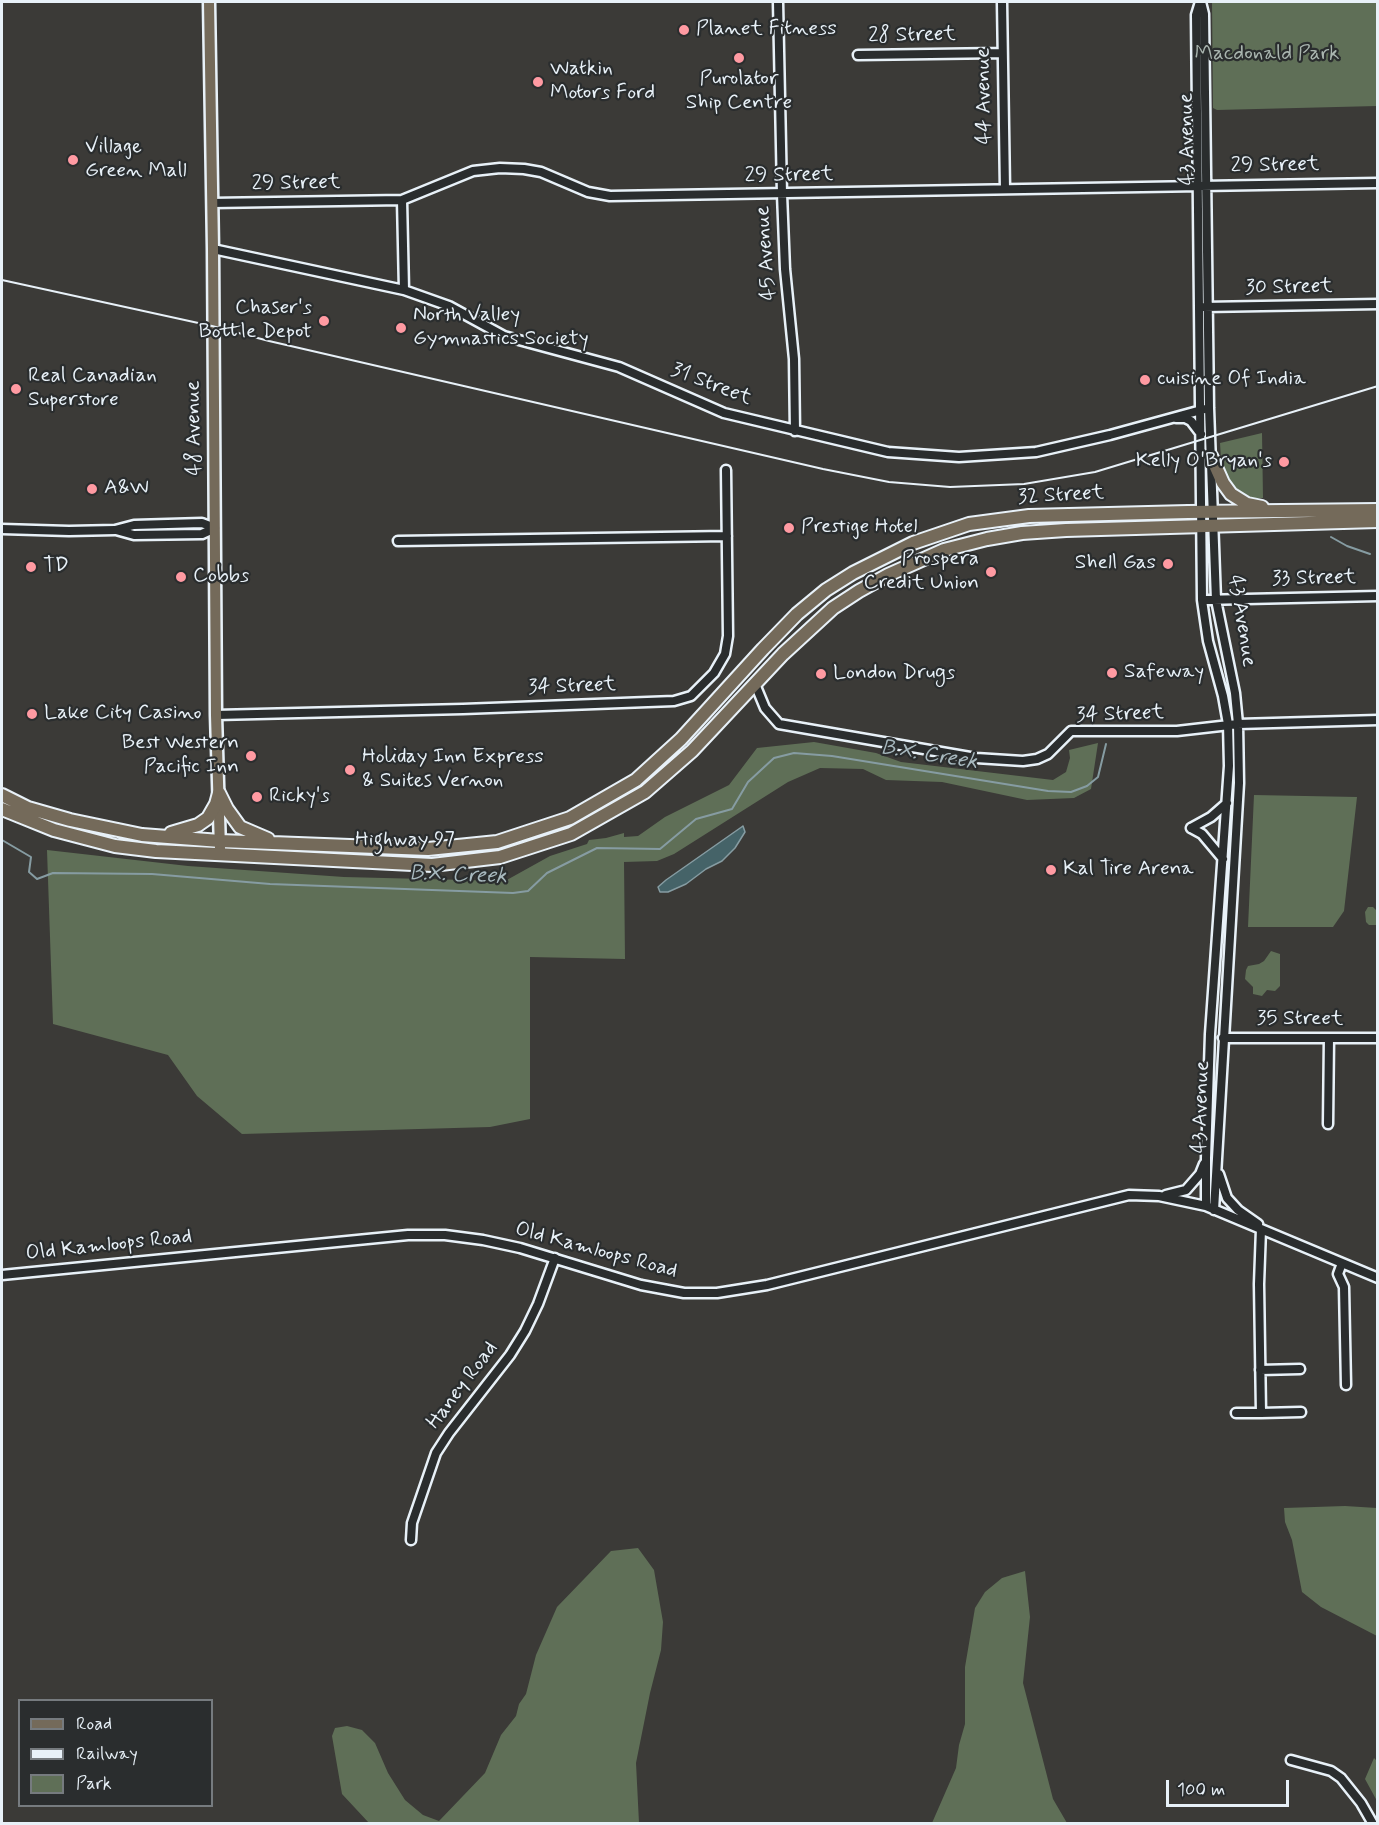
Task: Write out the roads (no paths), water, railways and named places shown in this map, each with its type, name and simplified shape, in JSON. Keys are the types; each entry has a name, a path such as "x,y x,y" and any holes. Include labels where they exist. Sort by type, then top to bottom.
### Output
{"highway":[{"path":"1211,456 1220,477 1232,494 1247,504 1281,512"},
{"name":"32 Street","path":"833,608 888,575 944,550 987,539 1022,533 1281,512 1377,510"},
{"name":"32 Street","path":"777,633 826,590 884,555 969,524 1029,516 1377,520"},
{"name":"Highway 97","path":"2,809 54,830 115,846 156,851 432,865 500,856 571,834 645,792 692,750 807,631 833,608"},
{"name":"Highway 97","path":"2,795 28,808 70,820 153,836 220,841 428,849 497,842 570,818 636,780 681,739 777,633"},
{"path":"219,793 240,827 280,843"},
{"path":"153,836 198,825 208,818 219,793"}],"main road":[{"name":"48 Avenue","path":"208,2 213,249 216,715 220,855"}],"street":[{"name":"45 Avenue","path":"778,2 782,194 785,268 794,359 795,431"},
{"name":"44 Avenue","path":"1002,2 1005,189"},
{"name":"43 Avenue","path":"1200,2 1204,14 1202,185 1205,409 1211,456 1202,600 1208,641 1228,724 1229,766 1210,1034 1206,1158 1210,1208"},
{"name":"28 Street","path":"858,55 1002,53"},
{"name":"29 Street","path":"212,203 402,200 473,171 500,168 541,172 588,192 610,196 1377,183"},
{"path":"402,200 404,290"},
{"name":"31 Street","path":"213,249 404,290 449,306 504,336 619,367 724,413 888,452 959,457 1036,452 1205,409"},
{"name":"30 Street","path":"1205,307 1377,304"},
{"name":"43 Avenue","path":"1205,409 1201,434 1207,518 1216,600 1235,693 1239,783 1223,1038 1218,1169 1210,1208"},
{"path":"1173,418 1185,418 1191,421 1201,434"},
{"name":"34 Street","path":"216,715 674,701 691,696 714,673 726,654 728,636 726,470"},
{"path":"2,529 116,530 134,525 200,523 215,528"},
{"path":"939,534 944,550"},
{"path":"398,541 727,536"},
{"name":"33 Street","path":"1202,600 1377,596"},
{"name":"34 Street","path":"755,684 765,708 779,724 976,758 1023,761 1037,759 1048,754 1071,731 1177,731 1228,724 1377,720"},
{"path":"1223,859 1202,834 1191,828 1212,817 1227,803"},
{"name":"35 Street","path":"1223,1038 1377,1038"},
{"path":"1328,1124 1329,1038"},
{"path":"1159,1196 1178,1193 1192,1184 1200,1174 1206,1158"},
{"path":"1218,1169 1227,1198 1238,1210 1270,1233 1377,1278"},
{"name":"Old Kamloops Road","path":"2,1275 408,1235 445,1235 483,1240 555,1257 641,1285 684,1293 717,1293 767,1285 1129,1195 1159,1196 1210,1208 1270,1233"},
{"path":"1261,1229 1259,1272 1261,1413"},
{"name":"Haney Road","path":"411,1540 412,1523 436,1453 510,1355 525,1331 538,1304 555,1257"},
{"path":"1342,1263 1338,1274 1344,1287 1346,1385"},
{"path":"1260,1370 1300,1369"},
{"path":"1236,1413 1301,1412"},
{"path":"1291,1760 1331,1772 1341,1778 1361,1803 1373,1824"}],"water":[{"path":"743,826 745,832 735,848 722,861 706,869 686,884 668,892 660,892 658,887 666,880"}],"waterway":[{"name":"B.X. Creek","path":"1331,537 1347,546 1370,554"},
{"name":"B.X. Creek","path":"2,840 31,857 29,872 37,879 53,873 152,874 270,884 513,893 528,891 547,873 597,848 660,849 696,819 732,809 748,782 774,758 794,753 832,756 1048,791 1071,792 1087,786 1098,777 1106,744"}],"railway":[{"path":"2,280 212,326 823,469 889,482 950,487 1024,484 1095,472 1378,386"}],"place":[{"name":"Planet Fitness","path":"684,30"},
{"name":"Purolator Ship Centre","path":"739,58"},
{"name":"Watkin Motors Ford","path":"538,82"},
{"name":"Village Green Mall","path":"73,160"},
{"name":"Chaser's Bottle Depot","path":"324,321"},
{"name":"North Valley Gymnastics Society","path":"401,328"},
{"name":"cuisine Of India","path":"1145,380"},
{"name":"Real Canadian Superstore","path":"16,389"},
{"name":"Kelly O'Bryan's","path":"1284,462"},
{"name":"A&W","path":"92,489"},
{"name":"Prestige Hotel","path":"789,528"},
{"name":"Shell Gas","path":"1168,564"},
{"name":"TD","path":"31,567"},
{"name":"Prospera Credit Union","path":"991,572"},
{"name":"Cobbs","path":"181,577"},
{"name":"Safeway","path":"1112,673"},
{"name":"London Drugs","path":"821,674"},
{"name":"Lake City Casino","path":"32,714"},
{"name":"Best Western Pacific Inn","path":"251,756"},
{"name":"Holiday Inn Express & Suites Vernon","path":"350,770"},
{"name":"Ricky's","path":"257,797"},
{"name":"Kal Tire Arena","path":"1051,870"}],"park label":[{"name":"Macdonald Park","path":"1267,55"}]}
